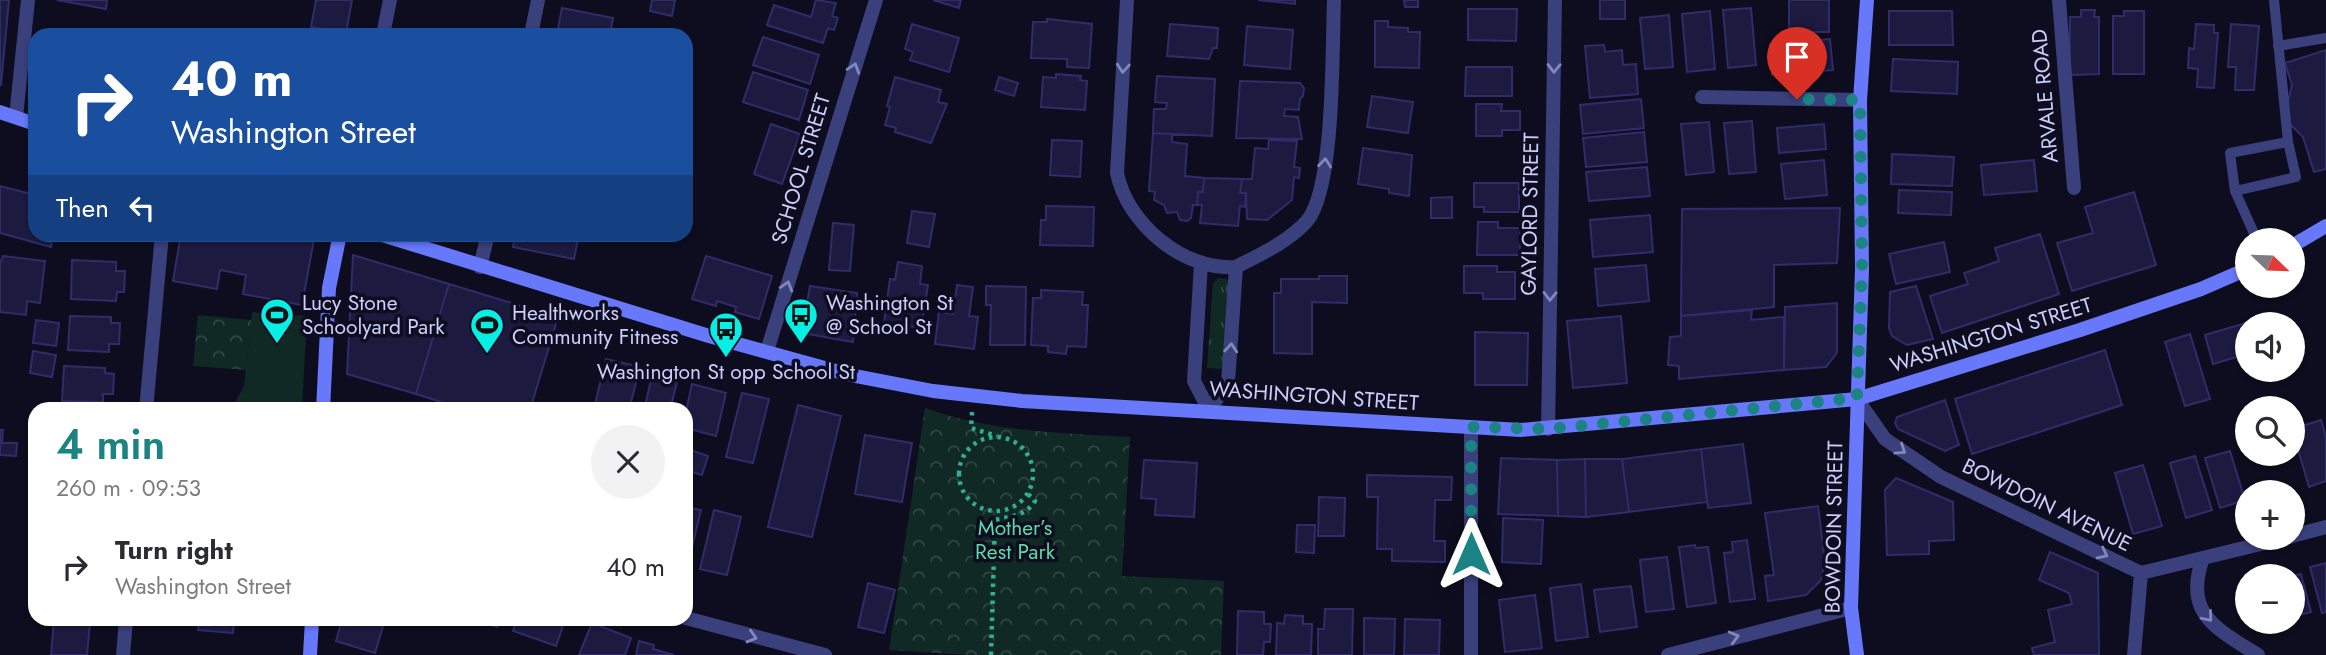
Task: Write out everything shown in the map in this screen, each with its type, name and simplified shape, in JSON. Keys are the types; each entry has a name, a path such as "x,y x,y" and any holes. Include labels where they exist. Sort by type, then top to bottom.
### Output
{"main road":[{"name":"BOWDOIN STREET","path":"1857,655 1851,608 1862,269 1860,100 1867,0"},
{"path":"0,112 28,121"},
{"path":"2305,238 2326,226"},
{"path":"323,402 329,288 338,242"},
{"name":"WASHINGTON STREET","path":"403,242 480,267 850,375 974,396 1471,427 1548,429 1857,398 2080,330 2202,289 2235,274"},
{"path":"310,655 312,626"}],"street":[{"path":"16,117 28,0"},
{"path":"384,28 390,0"},
{"path":"532,28 538,0"},
{"name":"SCHOOL STREET","path":"768,351 876,0"},
{"path":"1127,0 1116,173 1121,194 1130,211 1158,238 1200,263 1218,269 1236,267 1276,246 1308,220 1318,201 1325,170 1334,0"},
{"name":"GAYLORD STREET","path":"1548,429 1555,0"},
{"name":"ARVALE ROAD","path":"2059,0 2074,188"},
{"path":"1702,97 1860,100"},
{"path":"147,402 161,242"},
{"path":"480,267 486,242"},
{"path":"1200,263 1194,381 1209,410 1228,383 1236,267"},
{"name":"BOWDOIN AVENUE","path":"1857,398 1885,439 1941,477 2141,573 2237,550"},
{"path":"1471,427 1471,655"},
{"name":"BOWDOIN AVENUE","path":"2305,533 2326,527"},
{"path":"2203,558 2196,578 2196,600 2206,618 2258,655"},
{"path":"2134,655 2141,573"},
{"path":"1668,655 1851,608"},
{"path":"693,620 825,655"},
{"path":"123,655 125,626"}],"lane":[{"path":"2235,191 2296,177 2288,142 2274,0"},
{"path":"2278,46 2326,38"},
{"path":"2252,228 2235,191 2230,153 2288,142"}],"path":[{"path":"974,396 971,428 1001,437 1014,441 1028,456 1033,469 1028,494 1016,505 998,511 973,503 961,487 960,470 963,458 976,443 987,438 1001,437"},
{"path":"991,655 995,520 1022,514 1031,507 1034,500 1028,494"}],"green space":[{"path":"1218,278 1227,279 1229,283 1225,369 1207,368 1213,283"},
{"name":"Lucy Stone Schoolyard Park","path":"252,312 307,316 302,402 235,402 244,386"},
{"path":"198,315 251,320 246,370 193,366"},
{"name":"Mother’s Rest Park","path":"925,408 1001,427 1130,437 1122,576 1224,581 1221,655 969,655 889,650"}],"building":[{"path":"0,0 9,0 1,85 0,85"},
{"path":"57,0 107,0 106,9"},
{"path":"316,0 352,0 347,28 311,27"},
{"path":"652,0 675,0 672,16 650,11"},
{"path":"816,0 836,3 832,16 838,18 834,30 828,28 823,43 767,25 774,5 811,17"},
{"path":"933,0 961,0 959,8"},
{"path":"1258,0 1295,0 1295,4"},
{"path":"1404,0 1418,0 1418,7 1405,7"},
{"path":"1600,0 1625,0 1625,19 1600,19"},
{"path":"1789,0 1829,0 1829,32 1789,32"},
{"path":"562,8 613,18 611,28 558,28"},
{"path":"1751,8 1756,65 1728,68 1723,10"},
{"path":"1468,9 1517,9 1516,41 1468,40"},
{"path":"2081,10 2095,10 2094,17 2099,17 2099,74 2070,75 2070,17 2081,17"},
{"path":"1710,11 1715,69 1687,72 1682,14"},
{"path":"1889,11 1952,11 1953,45 1889,45"},
{"path":"2124,11 2144,11 2144,74 2113,74 2113,16 2124,16"},
{"path":"1669,15 1673,67 1645,69 1640,18"},
{"path":"1047,19 1092,24 1089,68 1067,67 1067,59 1031,58 1033,22 1047,22"},
{"path":"1375,21 1388,21 1388,27 1420,32 1419,68 1375,67"},
{"path":"912,24 959,38 949,72 910,60 913,52 905,49"},
{"path":"1170,24 1218,28 1217,48 1213,48 1209,59 1167,56"},
{"path":"2196,24 2214,25 2214,33 2218,33 2214,88 2197,87 2198,69 2188,68 2189,48 2194,49"},
{"path":"2231,24 2259,26 2254,90 2235,90 2236,67 2228,67"},
{"path":"1247,26 1293,30 1290,69 1244,65"},
{"path":"763,37 819,55 810,84 753,65"},
{"path":"1830,39 1833,70 1772,75 1770,44"},
{"path":"1604,45 1605,52 1622,50 1623,65 1636,64 1638,94 1590,98 1585,46"},
{"path":"2326,50 2326,169 2314,172 2303,137 2290,124 2287,105 2292,85 2285,63"},
{"path":"1893,59 1958,62 1957,94 1891,91"},
{"path":"1466,67 1512,67 1512,96 1465,96"},
{"path":"753,72 808,90 799,120 743,102"},
{"path":"1056,74 1081,76 1080,80 1087,81 1085,110 1041,107 1043,77 1056,78"},
{"path":"1157,76 1215,79 1212,136 1153,133 1154,109 1166,109 1167,103 1155,102"},
{"path":"895,77 941,90 938,102 947,104 931,143 895,132 896,128 885,125"},
{"path":"999,77 1018,83 1014,96 995,90"},
{"path":"1240,81 1300,83 1304,88 1299,110 1285,109 1284,116 1298,117 1302,139 1236,138"},
{"path":"1372,96 1413,102 1408,133 1367,127"},
{"path":"1641,99 1644,128 1583,134 1580,105"},
{"path":"1476,104 1502,104 1501,111 1520,111 1520,130 1502,130 1502,136 1476,136"},
{"path":"1752,121 1756,172 1729,174 1724,123"},
{"path":"1709,122 1714,172 1686,175 1681,124"},
{"path":"771,124 800,134 782,184 754,174"},
{"path":"1824,124 1826,149 1779,153 1777,128"},
{"path":"1644,132 1647,162 1586,167 1583,138"},
{"path":"1153,133 1172,134 1172,142 1187,144 1185,176 1204,178 1203,192 1198,192 1197,205 1193,205 1191,218 1187,221 1180,220 1177,212 1167,213 1164,205 1154,200 1155,192 1149,191"},
{"path":"1052,140 1082,141 1080,177 1050,175"},
{"path":"1269,140 1297,141 1294,167 1300,168 1299,178 1294,177 1292,200 1267,220 1247,219 1246,193 1240,193 1242,179 1252,179 1255,148 1268,149"},
{"path":"1363,148 1412,155 1409,196 1389,193 1389,189 1358,184"},
{"path":"1892,154 1954,157 1952,186 1891,184"},
{"path":"1824,160 1827,195 1785,199 1781,164"},
{"path":"2034,160 2037,191 1984,195 1981,165"},
{"path":"1647,167 1650,196 1589,201 1586,172"},
{"path":"1204,178 1242,179 1240,193 1246,193 1245,207 1240,206 1238,226 1200,223 1202,205 1197,205 1198,192 1203,192"},
{"path":"1474,183 1519,183 1519,212 1484,212 1484,207 1474,207"},
{"path":"0,186 28,193 28,241 0,233"},
{"path":"1899,190 1952,192 1951,215 1898,213"},
{"path":"2134,192 2156,265 2072,291 2057,243 2093,233 2085,207"},
{"path":"1452,197 1452,218 1431,218 1431,198"},
{"path":"1046,206 1094,207 1093,246 1040,245 1041,220 1046,220"},
{"path":"1840,208 1837,263 1774,265 1774,307 1681,316 1682,209"},
{"path":"912,211 935,214 929,247 907,243"},
{"path":"1650,215 1653,252 1593,257 1590,220"},
{"path":"1478,222 1498,222 1498,228 1520,228 1520,255 1477,255"},
{"path":"833,223 854,225 850,271 829,270"},
{"path":"2040,234 2059,294 1942,333 1930,296 1968,284 1964,273 1999,261 1995,248"},
{"path":"33,242 52,242 51,247"},
{"path":"180,242 313,242 302,305 243,294 246,275 220,270 217,289 173,281"},
{"path":"514,242 577,242 574,259 513,247"},
{"path":"1944,242 1950,272 1896,284 1889,254"},
{"path":"353,255 449,284 416,394 347,374"},
{"path":"3,256 45,261 40,303 27,301 26,315 0,312 0,263"},
{"path":"706,256 772,276 759,319 735,312 736,307 717,301 716,306 692,299"},
{"path":"72,260 116,262 116,271 125,271 124,292 117,292 116,301 71,299"},
{"path":"898,262 922,266 920,284 928,285 921,328 884,322 890,279 895,280"},
{"path":"1646,265 1649,301 1598,306 1595,269"},
{"path":"1464,266 1497,266 1497,272 1515,272 1515,299 1483,299 1483,293 1464,293"},
{"path":"1319,276 1347,276 1347,303 1312,302 1312,354 1274,353 1274,293 1281,293 1281,279 1319,279"},
{"name":"Healthworks Community Fitness","path":"449,284 558,317 532,402 442,402 416,394"},
{"path":"957,285 973,287 969,316 978,317 974,349 935,344 939,312 953,314"},
{"path":"810,286 857,293 853,342 802,333"},
{"path":"986,286 1026,287 1025,345 990,345 991,305 986,305"},
{"path":"1916,286 1933,339 1907,345 1892,336 1889,328 1890,292"},
{"path":"1041,290 1083,292 1082,305 1088,305 1086,347 1067,346 1066,354 1048,352 1048,346 1031,345 1033,298 1041,298"},
{"path":"1837,303 1837,353 1826,367 1784,370 1785,307"},
{"path":"1752,310 1751,320 1784,317 1784,370 1679,379 1679,366 1668,365 1670,337 1681,336 1681,316"},
{"path":"70,316 111,317 111,323 120,323 119,344 109,344 109,352 68,350"},
{"path":"1621,316 1627,383 1573,388 1567,321"},
{"path":"36,320 59,323 56,346 33,343"},
{"path":"2235,326 2235,358 2213,364 2205,335"},
{"path":"1475,332 1528,333 1527,385 1475,385"},
{"path":"2190,334 2210,399 2185,406 2165,342"},
{"path":"2105,350 2122,405 1972,454 1955,399"},
{"path":"33,351 56,355 52,377 30,373"},
{"path":"606,359 640,367 631,402 595,402"},
{"path":"64,366 105,368 105,373 114,374 113,394 103,394 103,402 62,401"},
{"path":"652,376 677,382 672,402 646,402"},
{"path":"692,384 726,393 716,436 693,430 693,402 688,402"},
{"path":"742,393 769,399 753,463 726,457"},
{"path":"1945,400 1959,445 1945,451 1898,429 1895,423 1897,417"},
{"path":"798,405 841,416 812,537 768,527"},
{"path":"2321,420 2326,437 2326,481 2309,487 2303,466 2305,466 2305,425"},
{"path":"0,430 3,430 2,443 17,443 16,456 0,455"},
{"path":"865,435 912,443 902,502 855,494"},
{"path":"1743,444 1751,503 1708,508 1701,449"},
{"path":"1701,449 1707,502 1629,512 1622,459"},
{"path":"693,451 708,456 702,475 693,472"},
{"path":"2230,451 2239,480 2235,480 2235,503 2220,508 2205,458"},
{"path":"2195,456 2212,510 2186,518 2170,463"},
{"path":"1501,458 1557,460 1558,516 1498,514"},
{"path":"1585,459 1586,517 1558,516 1557,460"},
{"path":"1585,459 1622,459 1629,512 1586,517"},
{"path":"1144,460 1197,463 1194,517 1155,515 1156,499 1141,498"},
{"path":"2143,465 2162,526 2133,534 2115,473"},
{"path":"1367,475 1452,477 1451,500 1435,500 1434,541 1445,541 1445,562 1392,561 1392,549 1377,549 1378,497 1367,497"},
{"path":"1896,478 1953,502 1954,540 1929,541 1929,554 1887,555 1885,490"},
{"path":"1319,497 1345,498 1344,536 1318,536"},
{"path":"1818,506 1825,561 1821,580 1806,595 1768,601 1765,576 1774,575 1765,513"},
{"path":"693,508 701,510 693,543"},
{"path":"714,510 741,517 727,575 700,569"},
{"path":"1503,518 1543,520 1541,564 1502,562"},
{"path":"1297,525 1315,525 1314,553 1296,552"},
{"path":"1747,540 1755,599 1730,602 1724,553 1733,552 1732,542"},
{"path":"1695,545 1696,548 1708,547 1716,603 1687,607 1679,547"},
{"path":"2050,552 2098,573 2099,655 2034,655 2032,648 2055,642 2048,610 2072,604 2069,593 2039,580"},
{"path":"1667,557 1674,609 1646,612 1640,560"},
{"path":"2326,563 2326,612 2322,613 2310,567"},
{"path":"868,583 895,590 884,633 858,627"},
{"path":"1581,584 1588,637 1556,641 1550,588"},
{"path":"1631,586 1637,627 1600,632 1594,590"},
{"path":"2305,589 2311,612 2305,614"},
{"path":"1535,595 1542,648 1505,652 1499,600"},
{"path":"1325,609 1353,609 1352,655 1318,655 1318,629 1324,629"},
{"path":"1238,611 1264,612 1264,624 1271,624 1270,642 1264,642 1263,655 1237,655"},
{"path":"1285,615 1303,616 1303,624 1312,624 1311,655 1276,655 1277,623 1284,624"},
{"path":"1364,618 1395,619 1394,655 1364,655"},
{"path":"1405,619 1440,620 1439,655 1404,655"},
{"path":"53,626 90,626 87,655 51,655"},
{"path":"198,626 234,626 233,633 198,630"},
{"path":"340,626 383,626 375,653 336,641"},
{"path":"515,626 563,626 556,646 513,631"},
{"path":"591,626 600,626 631,638 625,655 579,655"},
{"path":"639,641 654,645 653,649 674,655 636,655"}],"place":[{"name":"Lucy Stone Schoolyard Park","path":"277,345"},
{"name":"Washington St @ School St","path":"801,345"},
{"name":"Healthworks Community Fitness","path":"487,355"},
{"name":"Washington St opp School St","path":"726,359"}],"route":[{"path":"1471,554 1471,427 1548,429 1816,405 1857,398 1862,269 1860,100 1797,99"}]}
